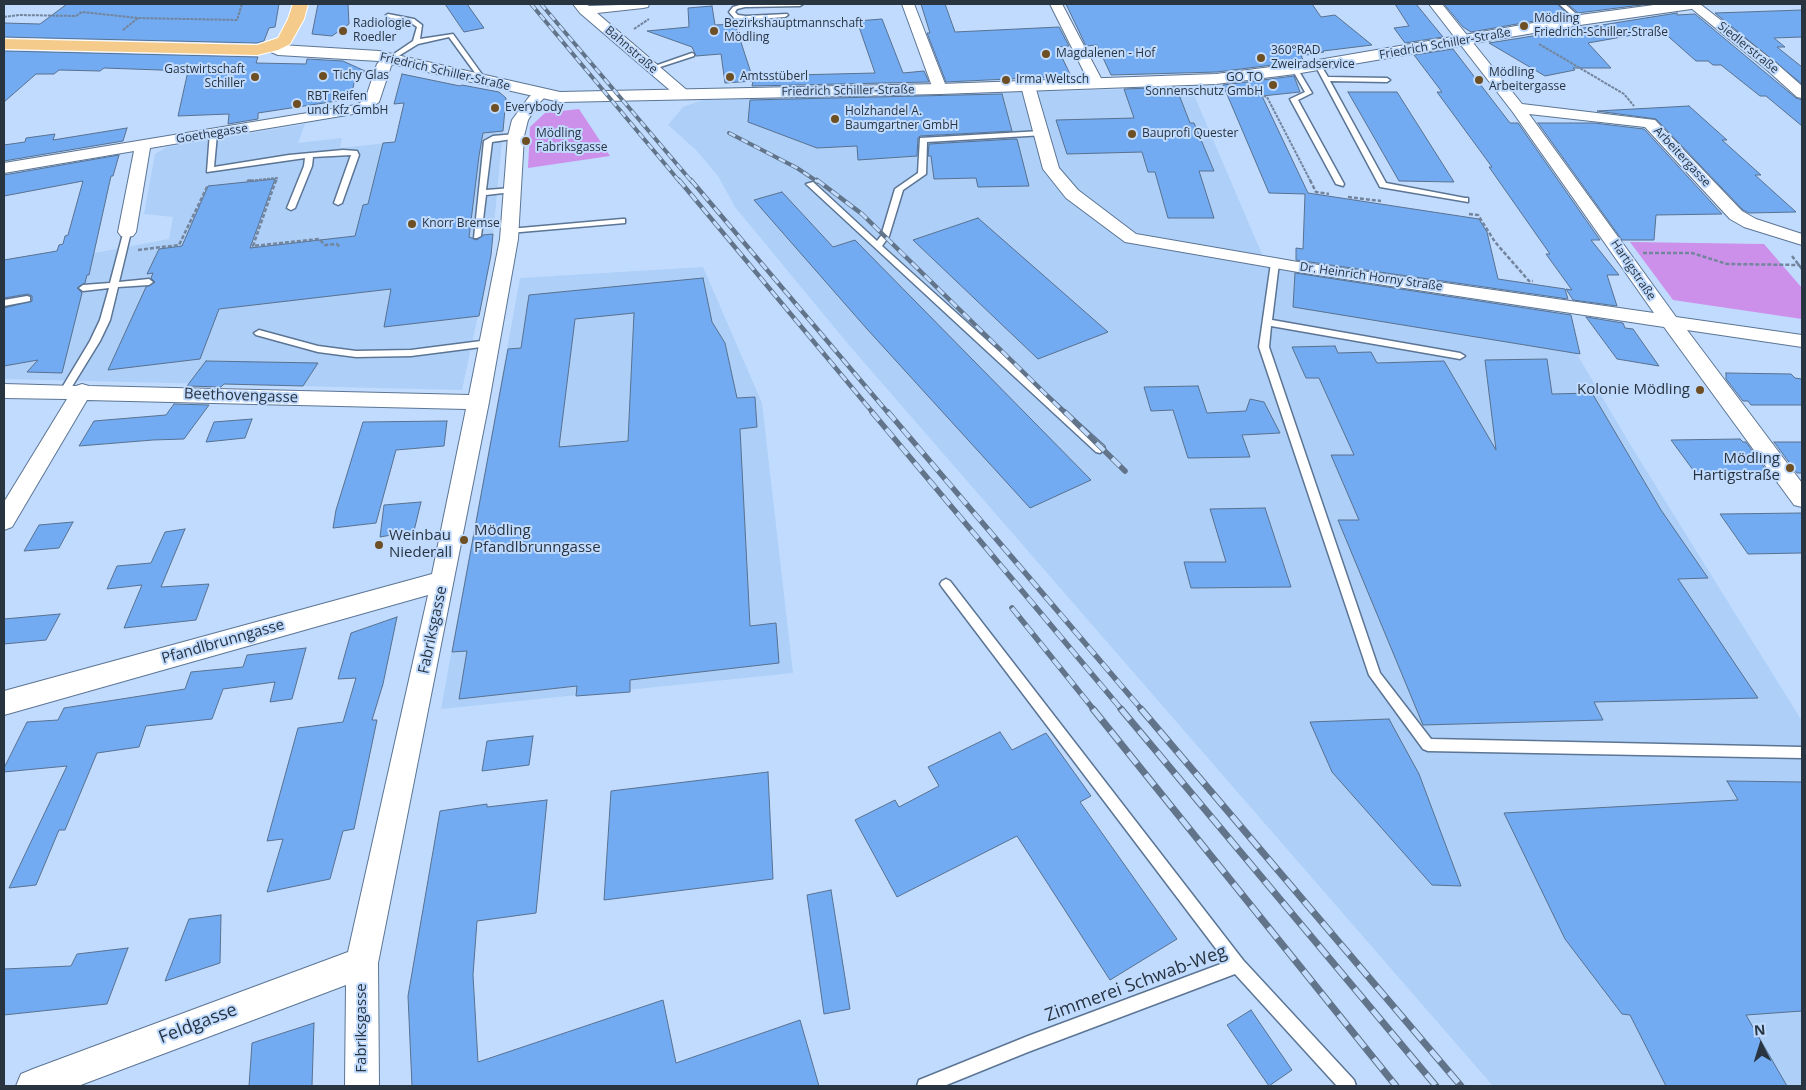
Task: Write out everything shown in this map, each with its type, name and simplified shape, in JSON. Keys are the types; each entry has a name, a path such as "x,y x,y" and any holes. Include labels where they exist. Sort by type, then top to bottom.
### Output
{"main road":[{"path":"272,47 284,41 288,36 296,19 300,4"},
{"name":"Friedrich Schiller-Straße","path":"4,44 244,51 272,47"}],"street":[{"path":"582,7 643,4"},
{"path":"908,4 940,89"},
{"path":"1056,4 1097,84"},
{"name":"Hartigstraße","path":"1435,4 1517,108 1671,322 1802,499"},
{"name":"Friedrich Schiller-Straße","path":"272,47 278,50 322,50 380,56 567,97 940,89 1216,79 1296,69 1322,72 1517,31 1692,4"},
{"name":"Siedlerstraße","path":"1692,4 1771,66 1802,94"},
{"name":"Bahnstraße","path":"582,7 684,95"},
{"name":"Goethegasse","path":"4,168 365,107 372,102 384,64 390,59"},
{"name":"Dr. Heinrich Horny Straße","path":"1028,86 1051,169 1072,194 1131,238 1275,263 1802,341"},
{"name":"Fabriksgasse","path":"362,1086 362,963 479,402 510,232 516,136 520,120 534,100 542,93"},
{"name":"Arbeitergasse","path":"1517,108 1650,123 1736,215 1750,223 1802,240"},
{"path":"126,232 143,145"},
{"name":"Beethovengasse","path":"4,391 74,391 479,402"},
{"path":"4,521 74,391"},
{"name":"Pfandlbrunngasse","path":"4,703 443,581"},
{"name":"Feldgasse","path":"33,1086 362,963"}],"lane":[{"path":"785,15 746,18 736,16 732,12 735,8 745,5 800,4"},
{"path":"1562,4 1580,20"},
{"path":"388,16 412,20 420,26 416,42"},
{"path":"390,59 416,42 451,35 484,80"},
{"path":"652,68 692,56"},
{"path":"1296,69 1309,93 1294,99 1340,184"},
{"path":"1322,72 1387,80"},
{"path":"1322,72 1383,185 1466,200"},
{"path":"213,134 210,170 309,155 343,152 355,155 338,203"},
{"path":"878,246 885,236 899,189 922,174 923,140 1041,134"},
{"path":"477,236 488,141 493,138 516,136"},
{"path":"291,208 308,166 309,155"},
{"path":"810,184 1100,449"},
{"path":"482,192 512,190"},
{"path":"510,232 622,220"},
{"path":"74,391 105,320 126,232"},
{"path":"1275,263 1264,347 1375,675 1428,745 1801,753"},
{"path":"83,288 115,282 149,282"},
{"path":"4,303 27,299"},
{"path":"1267,322 1460,356"},
{"path":"259,333 318,349 356,354 412,353 489,343"},
{"path":"946,584 1238,965"},
{"name":"Zimmerei Schwab-Weg","path":"925,1086 1028,1044 1238,965 1348,1086"}],"path":[{"path":"4,17 19,15 76,16 82,12 138,18 237,20 242,4"},
{"path":"615,36 632,30 646,22 653,15"},
{"path":"1517,31 1624,94 1650,123"},
{"path":"115,282 124,278 137,250 180,245 206,185 209,185 210,170"},
{"path":"238,182 278,178 253,246 320,239 325,245 337,244 340,248"},
{"path":"1495,242 1529,281 1539,282"},
{"path":"1622,253 1692,253 1727,264 1800,265"}],"shaded area":[{"path":"1191,88 1267,266 1551,310 1631,446 1802,721 1802,1086 1493,1086 848,344 735,207 718,176 696,150 668,125 683,107 709,98"},
{"path":"579,109 610,156 528,168 530,127 545,113"},
{"path":"305,124 298,143 342,138 340,148 503,131 491,255 462,390 4,379 4,270 169,239 173,217 144,214 155,154 167,147"},
{"path":"1630,242 1764,244 1802,288 1802,319 1673,300"},
{"path":"703,267 762,403 793,673 441,709 520,278"}],"building":[{"path":"67,4 279,4 275,27 269,28 264,41 257,43 4,37 4,23 40,24"},
{"path":"318,4 348,4 349,24 332,36 312,34"},
{"path":"445,4 467,4 484,28 464,32"},
{"name":"Magdalenen - Hof","path":"921,4 945,4 955,32 1059,27 1069,46 1057,47 1071,76 946,82 927,33 930,33"},
{"path":"1066,4 1312,4 1321,17 1335,15 1372,45 1323,51 1301,56 1304,61 1217,72 1111,75 1097,45 1086,46"},
{"path":"1395,4 1416,4 1443,37 1405,43 1394,28 1409,26"},
{"path":"1444,4 1557,4 1569,15 1471,32 1463,27"},
{"path":"1568,4 1649,4 1578,13"},
{"path":"712,6 715,25 735,24 753,79 753,76 875,73 857,21 882,19 903,73 924,71 929,82 752,86 753,81 725,83 721,54 696,56 692,47 647,31 689,27 688,8"},
{"path":"1802,10 1802,37 1774,38 1785,47 1777,47 1802,67 1802,84 1715,13"},
{"path":"1677,13 1677,15 1695,14 1796,98 1802,100 1802,126 1766,96 1760,96 1721,65 1713,65 1708,61 1696,61 1661,30 1588,43 1611,68 1573,68 1575,70 1545,76 1489,43"},
{"path":"1453,49 1510,123 1518,123 1600,240 1591,240 1619,275 1607,275 1617,306 1573,300 1566,289 1572,290 1546,254 1550,254 1489,167 1492,167 1437,92 1442,92 1414,55"},
{"path":"4,51 258,57 256,63 306,64 307,59 343,61 365,71 355,80 350,99 258,113 258,119 228,124 229,114 178,116 188,71 104,68 100,71 59,70 54,74 36,74 4,102"},
{"path":"402,74 499,92 506,98 503,131 483,133 479,156 469,237 477,240 483,235 493,234 491,255 479,316 384,327 391,289 219,309 200,359 108,370 146,287 155,282 151,278 153,273 147,274 159,249 182,246 208,186 275,179 250,248 355,236 363,205 368,204 383,143 395,142 404,103 394,104"},
{"path":"1294,76 1300,92 1262,96 1308,193 1479,219 1487,232 1498,279 1565,289 1568,299 1296,260 1296,248 1303,249 1305,194 1269,193 1223,85"},
{"path":"1176,87 1190,123 1194,123 1214,171 1199,171 1214,218 1168,218 1155,172 1148,172 1142,152 1067,154 1056,120 1134,118 1124,89"},
{"path":"1348,92 1397,92 1454,182 1399,181"},
{"path":"1002,94 1012,131 920,136 918,138 917,156 858,160 857,146 817,148 748,122 750,100"},
{"path":"1689,106 1727,140 1722,140 1761,175 1755,175 1796,212 1749,213 1743,210 1656,119 1597,111"},
{"path":"1538,123 1594,123 1644,129 1722,214 1656,215 1654,240 1622,240"},
{"path":"127,128 123,141 4,161 4,145 25,142 26,138 55,134 53,140"},
{"path":"1017,139 1029,186 978,187 976,178 934,179 931,156 928,156 929,144"},
{"path":"119,155 113,176 111,176 89,275 87,275 85,283 77,288 82,293 62,373 27,372 38,360 4,366 4,308 32,301 32,296 28,294 4,298 4,260 57,251 59,245 63,244 65,236 68,235 83,181 4,196 4,175"},
{"path":"782,192 833,247 855,240 1091,480 1030,508 867,329 754,200"},
{"path":"978,218 1108,332 1038,359 913,240"},
{"path":"1295,273 1571,315 1580,354 1293,307"},
{"path":"703,278 712,322 725,343 737,398 755,397 757,427 740,429 750,626 776,623 779,663 630,680 630,692 576,696 577,686 459,699 467,651 452,652 508,349 521,348 529,295","holes":["634,313 628,441 559,447 575,319"]},
{"path":"1586,317 1623,323 1625,328 1633,329 1659,366 1617,359"},
{"path":"1335,346 1338,353 1371,352 1377,363 1444,361 1496,450 1485,360 1547,359 1552,394 1592,393 1661,510 1708,578 1678,579 1758,698 1594,702 1603,720 1423,725 1338,520 1359,520 1331,455 1354,455 1319,378 1306,378 1292,347"},
{"path":"206,361 318,363 303,386 224,384 221,387 187,386"},
{"path":"1726,373 1791,374 1795,378 1802,379 1802,405 1751,405 1748,401 1743,401 1726,379"},
{"path":"1198,386 1207,413 1246,411 1250,399 1264,402 1280,433 1242,435 1250,457 1188,458 1173,410 1151,411 1144,387"},
{"path":"174,404 209,405 184,439 79,446 94,421 166,415"},
{"path":"252,419 245,438 206,442 214,422"},
{"path":"447,421 444,446 396,450 376,523 333,528 336,510 363,422"},
{"path":"1740,439 1746,442 1769,474 1696,474 1671,440"},
{"path":"1774,442 1802,442 1802,473 1797,473"},
{"path":"421,502 414,531 380,537 384,505"},
{"path":"1265,508 1291,587 1191,588 1184,562 1226,562 1210,509"},
{"path":"1802,513 1802,553 1748,554 1720,514"},
{"path":"73,522 59,548 24,551 39,525"},
{"path":"185,529 161,587 209,584 196,620 124,628 142,585 107,589 117,566 151,563 165,532"},
{"path":"60,614 46,640 4,644 4,619"},
{"path":"397,617 383,684 372,720 377,720 354,829 343,831 330,879 267,892 283,839 267,841 298,728 343,722 356,678 338,679 351,633"},
{"path":"306,648 292,699 270,702 275,682 223,689 212,719 146,726 139,747 97,753 65,830 59,830 36,885 9,888 67,766 4,772 4,768 27,722 58,720 64,708 185,689 191,672 243,667 247,655"},
{"path":"1389,719 1419,774 1461,886 1432,885 1332,772 1310,722"},
{"path":"1000,732 1012,750 1046,733 1091,796 1080,802 1177,939 1110,980 1017,836 897,897 855,820 895,800 899,807 939,786 928,767"},
{"path":"533,736 529,765 482,771 487,741"},
{"path":"768,772 773,879 604,900 611,791"},
{"path":"1727,781 1802,782 1802,1011 1746,1015 1787,1086 1666,1086 1630,1015 1622,1014 1565,939 1504,813 1738,800"},
{"path":"547,800 536,913 477,921 473,975 478,1062 663,1000 676,1063 800,1020 819,1086 412,1086 408,996 440,811 487,804 487,807"},
{"path":"831,890 850,1009 824,1014 807,895"},
{"path":"221,915 220,963 165,981 189,919"},
{"path":"128,948 107,1004 4,1015 4,969 71,966 77,954"},
{"path":"1251,1010 1292,1070 1269,1086 1227,1025"},
{"path":"314,1023 312,1086 249,1086 252,1043"}],"railway":[{"path":"531,4 680,182"},
{"path":"541,4 692,182"},
{"path":"729,133 797,168 818,182"},
{"path":"679,180 874,414"},
{"path":"691,180 889,414"},
{"path":"817,180 862,214 1066,414"},
{"path":"872,412 1122,710"},
{"path":"888,412 1142,710"},
{"path":"1065,412 1125,471"},
{"path":"1012,608 1094,710"},
{"path":"1093,709 1396,1086"},
{"path":"1121,709 1436,1086"},
{"path":"1141,709 1461,1086"}],"place":[{"name":"Mödling Friedrich-Schiller-Straße","path":"1524,26"},
{"name":"Radiologie Roedler","path":"343,31"},
{"name":"Bezirkshauptmannschaft Mödling","path":"714,31"},
{"name":"Magdalenen - Hof","path":"1046,54"},
{"name":"360°RAD Zweiradservice","path":"1261,58"},
{"name":"Tichy Glas","path":"323,76"},
{"name":"Gastwirtschaft Schiller","path":"255,77"},
{"name":"Amtsstüberl","path":"730,77"},
{"name":"Irma Weltsch","path":"1006,80"},
{"name":"Mödling Arbeitergasse","path":"1479,80"},
{"name":"GO TO Sonnenschutz GmbH","path":"1273,85"},
{"name":"RBT Reifen und Kfz GmbH","path":"297,104"},
{"name":"Everybody","path":"495,108"},
{"name":"Holzhandel A. Baumgartner GmbH","path":"835,119"},
{"name":"Bauprofi Quester","path":"1132,134"},
{"name":"Mödling Fabriksgasse","path":"526,141"},
{"name":"Knorr Bremse","path":"412,224"},
{"name":"Kolonie Mödling","path":"1700,390"},
{"name":"Mödling Hartigstraße","path":"1790,468"},
{"name":"Mödling Pfandlbrunngasse","path":"464,540"},
{"name":"Weinbau Niederall","path":"379,545"}]}
